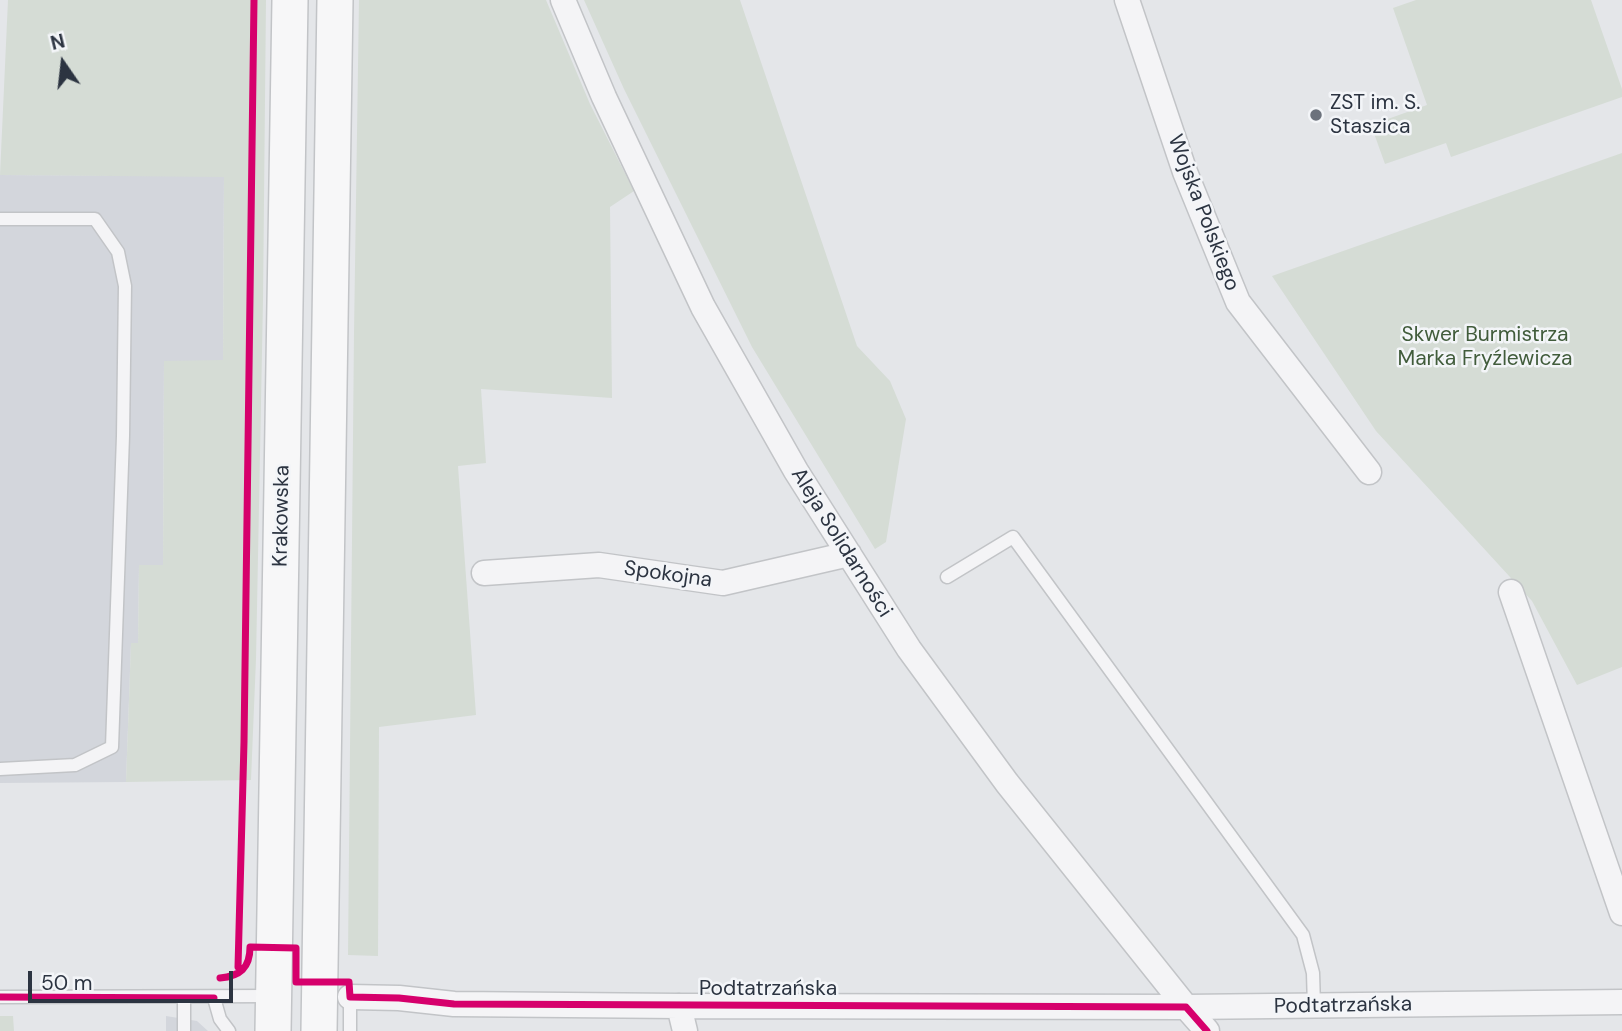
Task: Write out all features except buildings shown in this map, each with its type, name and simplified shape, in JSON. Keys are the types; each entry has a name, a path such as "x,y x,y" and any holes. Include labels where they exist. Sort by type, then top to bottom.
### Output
{"main road":[{"name":"Krakowska","path":"273,1031 290,0"},
{"path":"319,1031 335,0"}],"street":[{"name":"Aleja Solidarności","path":"562,0 702,307 796,471 909,649 1007,783 1208,1031"},
{"name":"Wojska Polskiego","path":"1127,0 1185,172 1238,302 1369,472"},
{"name":"Spokojna","path":"484,573 599,565 723,583 849,554"},
{"path":"1511,592 1622,913"},
{"name":"Podtatrzańska","path":"350,997 399,998 454,1004 679,1006 1186,1007 1622,1002"},
{"path":"679,1006 685,1031"}],"lane":[{"path":"0,219 95,219 118,251 125,285 112,747 75,765 0,769"},
{"path":"947,577 1013,537 1303,935 1313,974 1314,1006"},
{"path":"0,998 274,996"},
{"path":"350,997 350,1031"},
{"path":"184,998 184,1031"},
{"path":"214,998 220,1019 229,1031"}],"shaded area":[{"path":"0,175 224,176 223,361 164,361 163,565 139,566 138,643 131,644 126,782 0,783"},
{"path":"166,1016 197,1021 208,1031 166,1031"}],"green space":[{"path":"8,0 266,0 263,300 251,780 126,782 131,643 138,643 139,565 163,565 164,361 223,360 224,177 0,175"},
{"path":"359,0 546,0 590,104 634,191 610,207 612,398 481,389 486,463 458,466 476,715 379,727 378,956 348,955"},
{"path":"584,0 740,0 857,346 890,381 906,419 886,542 875,549 752,347 624,89"},
{"path":"1416,0 1591,0 1622,89 1622,97 1451,157 1446,143 1385,164 1371,125 1427,105 1393,8"},
{"name":"Skwer Burmistrza Marka Fryźlewicza","path":"1622,153 1622,667 1577,685 1532,601 1376,431 1272,276"},
{"path":"0,1016 13,1016 14,1031 0,1031"}],"cycle path":[{"path":"238,967 244,742 254,0"},
{"path":"220,978 238,973 246,966 250,947 296,948 296,982 349,982 350,997 399,998 454,1004 1186,1007 1207,1031"},
{"path":"0,997 214,998"}],"place":[{"name":"ZST im. S. Staszica","path":"1316,115"}]}
